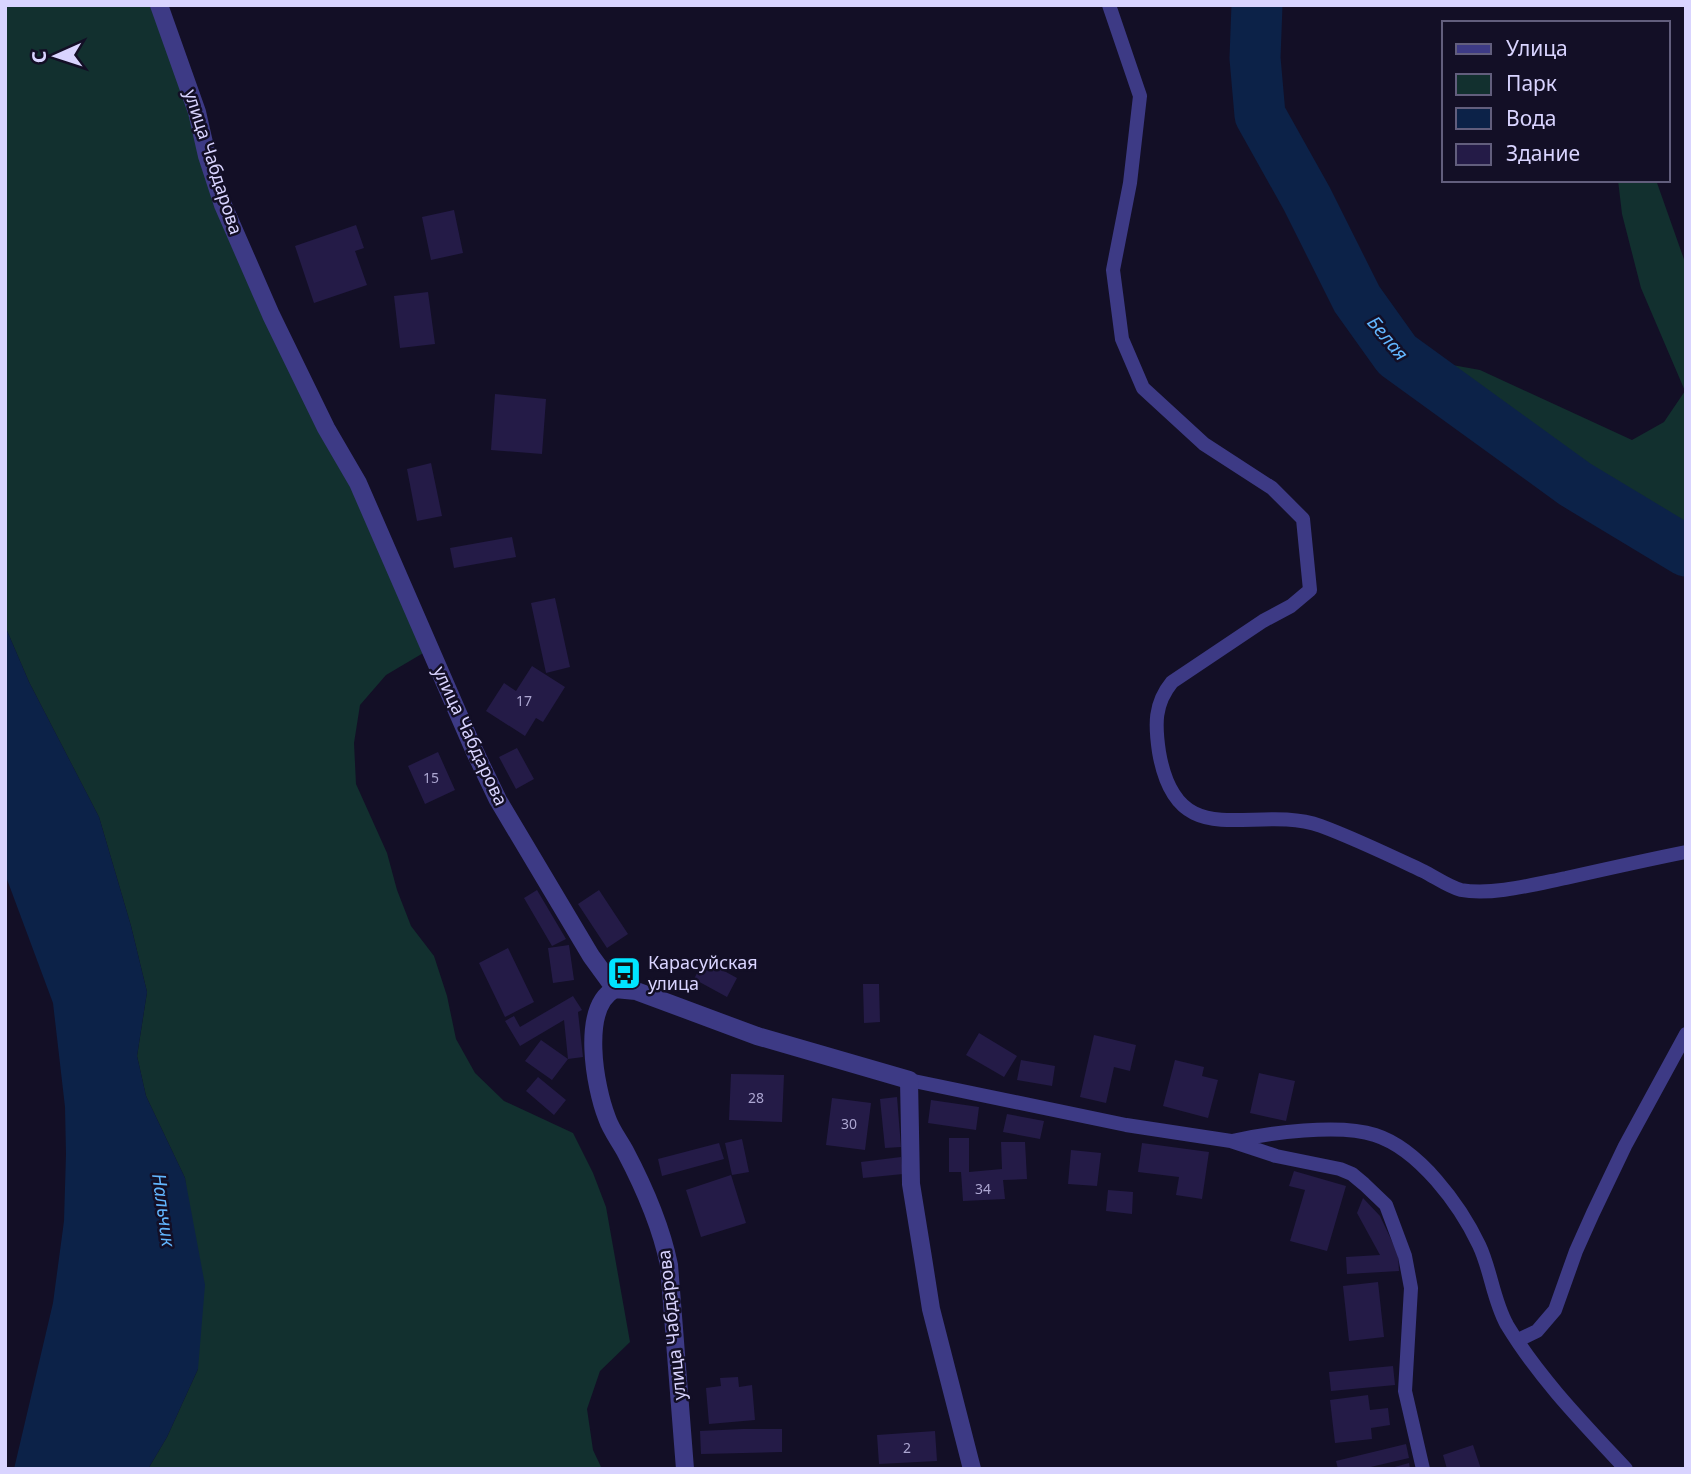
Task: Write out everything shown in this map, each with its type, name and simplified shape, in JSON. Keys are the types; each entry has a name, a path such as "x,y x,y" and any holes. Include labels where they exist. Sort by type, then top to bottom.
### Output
{"street":[{"name":"улица Чабдарова","path":"159,5 197,113 223,205 271,315 327,428 358,483 498,800 591,956 615,989 606,993 596,1011 593,1033 598,1086 607,1119 626,1153 664,1238 669,1265 685,1469"},
{"path":"615,989 636,991 757,1036 909,1080 911,1184 931,1309 972,1469"}],"lane":[{"path":"1109,5 1140,96 1129,183 1113,270 1122,339 1143,388 1203,444 1272,488 1303,519 1310,590 1291,606 1263,621 1172,682 1163,693 1156,710 1157,735 1161,760 1172,791 1185,809 1201,818 1310,822 1346,835 1460,890 1515,889 1686,852"},
{"path":"1518,1340 1536,1331 1555,1310 1592,1213 1686,1034"},
{"path":"909,1080 1126,1125 1231,1141 1276,1156 1352,1174 1386,1205 1405,1256 1411,1288 1405,1391 1423,1469"},
{"path":"1231,1141 1265,1133 1348,1129 1389,1141 1415,1159 1446,1192 1473,1234 1506,1323 1561,1397 1626,1469"}],"green space":[{"path":"5,5 159,5 207,156 430,649 386,675 360,705 354,743 356,784 387,853 411,926 434,956 447,996 456,1039 475,1073 504,1101 573,1133 606,1207 630,1342 600,1371 587,1409 593,1450 602,1469 148,1469 167,1437 198,1369 185,1178 146,1096 137,1056 147,992 99,817 29,682 5,626"},
{"path":"1618,182 1657,182 1686,265 1686,551 1575,484 1397,355 1480,370 1632,440 1664,422 1685,391 1641,288 1622,214"}],"water":[{"name":"Нальчик","path":"5,626 29,682 99,817 147,992 137,1056 146,1096 185,1178 205,1285 198,1369 167,1437 148,1469 14,1469 53,1303 64,1221 66,1154 65,1107 53,1003 5,874"}],"building":[{"path":"454,210 463,253 431,260 422,217"},
{"path":"356,225 364,248 355,251 367,285 314,303 295,246"},
{"path":"428,292 435,344 400,348 394,296"},
{"path":"495,394 546,399 542,454 491,450"},
{"path":"431,463 442,516 417,521 407,469"},
{"path":"512,537 516,557 454,568 450,548"},
{"path":"555,598 570,667 546,673 531,603"},
{"path":"532,666 565,687 543,722 536,718 525,736 486,711 504,683 516,691"},
{"path":"517,748 534,779 516,789 499,757"},
{"path":"438,752 455,790 425,804 408,766"},
{"path":"537,890 566,939 552,946 524,898"},
{"path":"599,890 628,934 607,948 578,904"},
{"path":"569,945 574,980 553,983 548,948"},
{"path":"508,948 534,1002 505,1017 479,963"},
{"path":"704,960 737,978 727,997 694,979"},
{"path":"863,984 879,984 880,1022 864,1023"},
{"path":"573,996 582,1010 578,1012 583,1057 568,1059 564,1020 520,1046 505,1021 514,1016 520,1027"},
{"path":"979,1033 1017,1056 1004,1077 966,1055"},
{"path":"1094,1035 1136,1045 1130,1071 1114,1067 1106,1103 1080,1097"},
{"path":"541,1040 568,1059 552,1080 525,1061"},
{"path":"1021,1060 1055,1066 1052,1086 1017,1080"},
{"path":"1175,1060 1204,1067 1202,1076 1218,1080 1208,1118 1163,1106"},
{"path":"1259,1073 1295,1081 1286,1121 1250,1113"},
{"path":"731,1074 784,1075 782,1122 729,1120"},
{"path":"538,1077 566,1100 554,1115 526,1091"},
{"path":"897,1097 901,1147 885,1148 880,1099"},
{"path":"832,1098 871,1103 865,1150 826,1145"},
{"path":"931,1100 979,1107 976,1130 928,1123"},
{"path":"1007,1114 1044,1121 1040,1139 1003,1132"},
{"path":"949,1138 969,1138 969,1172 1002,1169 1001,1142 1025,1142 1027,1179 1003,1180 1005,1199 963,1201 961,1172 949,1172"},
{"path":"742,1139 749,1172 732,1175 725,1143"},
{"path":"719,1143 724,1159 662,1176 658,1159"},
{"path":"1142,1143 1209,1152 1202,1199 1176,1195 1179,1177 1138,1172"},
{"path":"1071,1150 1101,1153 1097,1186 1068,1184"},
{"path":"901,1157 903,1174 863,1178 861,1162"},
{"path":"1294,1171 1346,1186 1327,1251 1290,1241 1305,1190 1289,1186"},
{"path":"731,1175 746,1223 701,1237 686,1190"},
{"path":"1108,1190 1133,1192 1132,1214 1106,1211"},
{"path":"1363,1198 1380,1216 1398,1254 1399,1271 1347,1274 1346,1257 1380,1255 1357,1213"},
{"path":"1378,1282 1384,1337 1349,1341 1343,1286"},
{"path":"1393,1366 1395,1385 1331,1391 1329,1372"},
{"path":"738,1377 739,1387 752,1385 755,1420 709,1424 706,1388 721,1386 720,1378"},
{"path":"1368,1395 1370,1410 1388,1408 1390,1425 1371,1428 1372,1439 1335,1443 1330,1400"},
{"path":"782,1429 782,1452 701,1454 700,1431"},
{"path":"935,1431 937,1461 879,1464 877,1435"},
{"path":"1406,1444 1409,1458 1362,1469 1338,1469 1336,1461"},
{"path":"1473,1445 1481,1469 1447,1469 1443,1455"},
{"path":"1409,1463 1410,1469 1391,1469 1391,1468"}],"waterway":[{"name":"Белая","path":"1257,5 1255,58 1260,115 1307,199 1357,299 1397,355 1575,484 1686,551"}],"place":[{"name":"Карасуйская улица","path":"624,973"}]}
